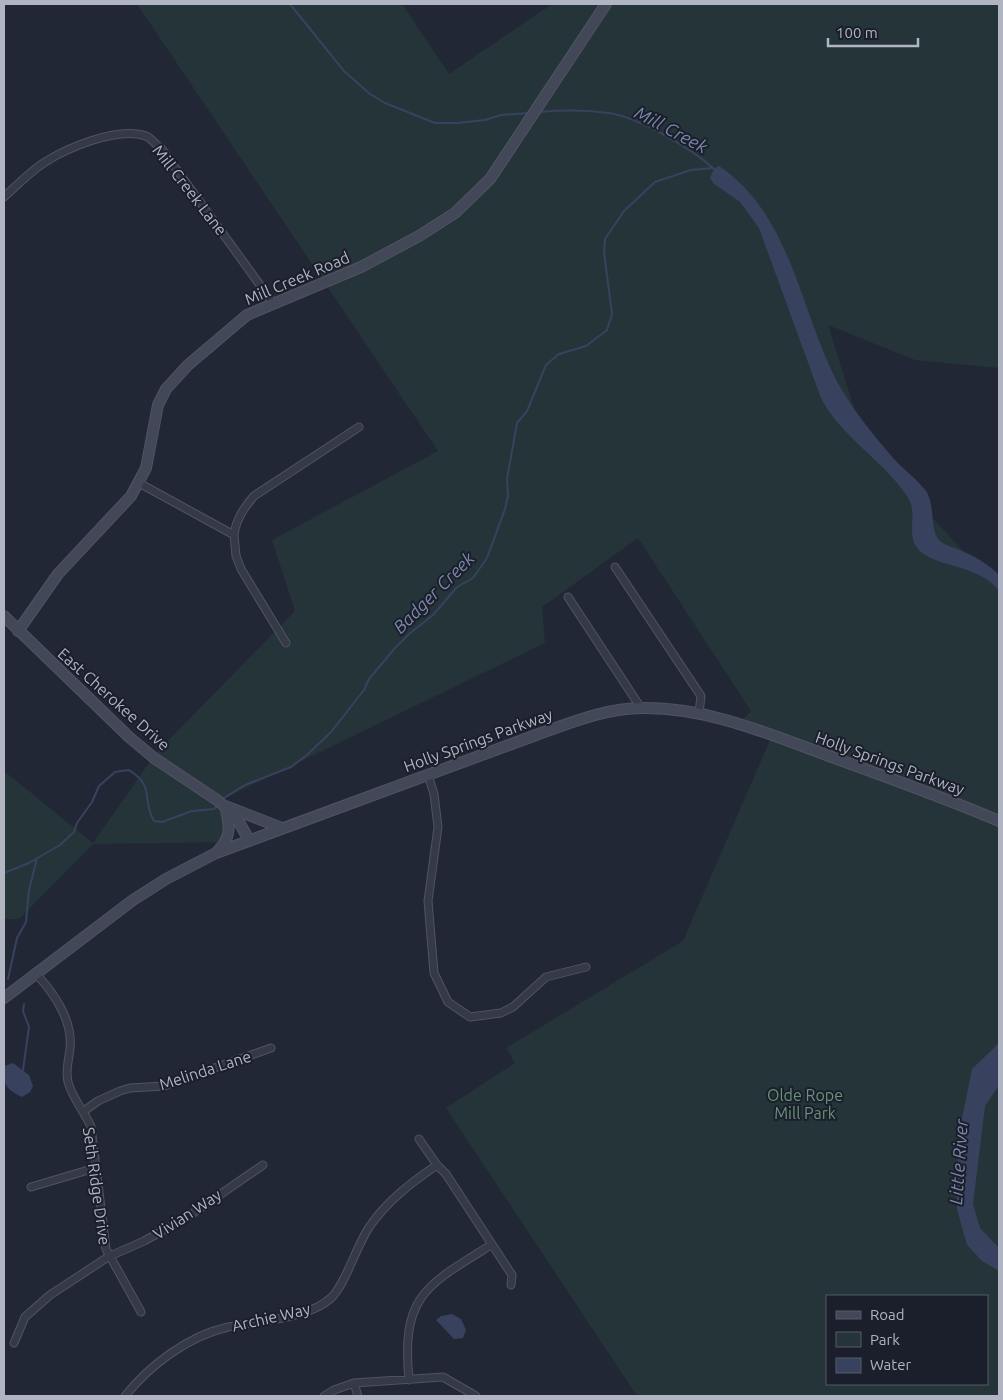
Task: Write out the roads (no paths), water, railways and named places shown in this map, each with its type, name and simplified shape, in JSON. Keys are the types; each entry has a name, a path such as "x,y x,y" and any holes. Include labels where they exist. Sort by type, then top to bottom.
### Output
{"street":[{"name":"Mill Creek Road","path":"18,631 58,574 120,510 139,483 146,468 158,406 166,389 188,365 228,329 247,315 273,302 330,282 419,236 455,213 490,179 606,4"},
{"name":"Mill Creek Lane","path":"4,197 42,164 79,145 114,136 137,134 148,137 161,148 273,302"},
{"path":"286,643 241,569 236,556 235,524 242,510 254,496 359,427"},
{"path":"139,483 234,535"},
{"path":"614,567 701,696 698,713"},
{"path":"568,597 641,708"},
{"name":"East Cherokee Drive","path":"4,616 154,758 225,806 240,820 249,840"},
{"name":"Holly Springs Parkway","path":"4,998 37,975 90,931 133,900 166,879 216,853 590,716 641,708 698,713 785,740 919,788 999,821"},
{"path":"428,775 434,794 438,827 428,901 429,923 434,973 448,1002 470,1017 502,1013 513,1007 546,977 586,966"},
{"path":"225,806 282,828"},
{"path":"216,853 225,844 231,829 225,806"},
{"name":"Seth Ridge Drive","path":"37,975 55,997 67,1026 70,1045 67,1077 72,1092 91,1127 103,1236 108,1257 141,1312"},
{"name":"Melinda Lane","path":"84,1111 98,1101 120,1091 130,1088 164,1086 271,1048"},
{"path":"419,1139 437,1165 446,1174 512,1275 511,1285"},
{"name":"Vivian Way","path":"14,1343 26,1317 38,1304 108,1257 144,1241 186,1218 263,1164"},
{"name":"Archie Way","path":"125,1396 142,1376 195,1338 226,1328 294,1314 320,1305 333,1296 369,1226 411,1183 437,1165"},
{"path":"31,1187 95,1168"},
{"path":"409,1380 406,1346 410,1320 418,1302 431,1285 491,1245"},
{"path":"324,1396 334,1390 354,1383 443,1377 476,1396"},
{"path":"354,1383 358,1396"}],"water":[{"path":"719,166 744,187 764,213 780,241 828,363 843,392 887,451 926,491 931,504 933,525 937,537 943,543 974,557 995,571 999,575 999,591 981,576 929,557 916,546 912,532 911,503 907,496 886,471 839,425 821,398 759,228 740,202 713,183 710,178 714,169"},
{"name":"Little River","path":"999,1043 999,1085 985,1106 973,1204 980,1228 999,1248 999,1271 982,1261 967,1245 957,1209 957,1168 960,1128 972,1069"},
{"path":"13,1063 29,1075 33,1086 30,1092 22,1097 8,1088 5,1082 4,1066"},
{"path":"452,1314 461,1319 466,1330 463,1338 454,1339 436,1320 441,1316"}],"waterway":[{"name":"Mill Creek","path":"290,4 344,71 370,94 385,103 435,123 457,123 485,120 501,115 529,113"},
{"name":"Mill Creek","path":"539,112 583,111 621,116 650,127 679,143 714,169"},
{"name":"Badger Creek","path":"224,798 245,785 291,767 307,755 331,732 364,690 369,679 395,648 433,615 457,587 473,578 487,558 505,509 508,496 507,479 517,423 527,411 546,365 559,354 586,346 607,330 612,314 604,252 605,239 624,211 655,182 691,170 712,168"},
{"name":"Badger Creek","path":"4,873 29,863 60,845 74,832 77,823 92,802 99,786 115,772 129,770 142,782 154,821 162,822 192,811 214,809 217,806"},
{"path":"8,979 17,938 26,922 29,890 37,858"},
{"path":"23,1070 29,1027 23,1011 24,1004"}],"park label":[{"name":"Olde Rope Mill Park","path":"805,1104"}]}
